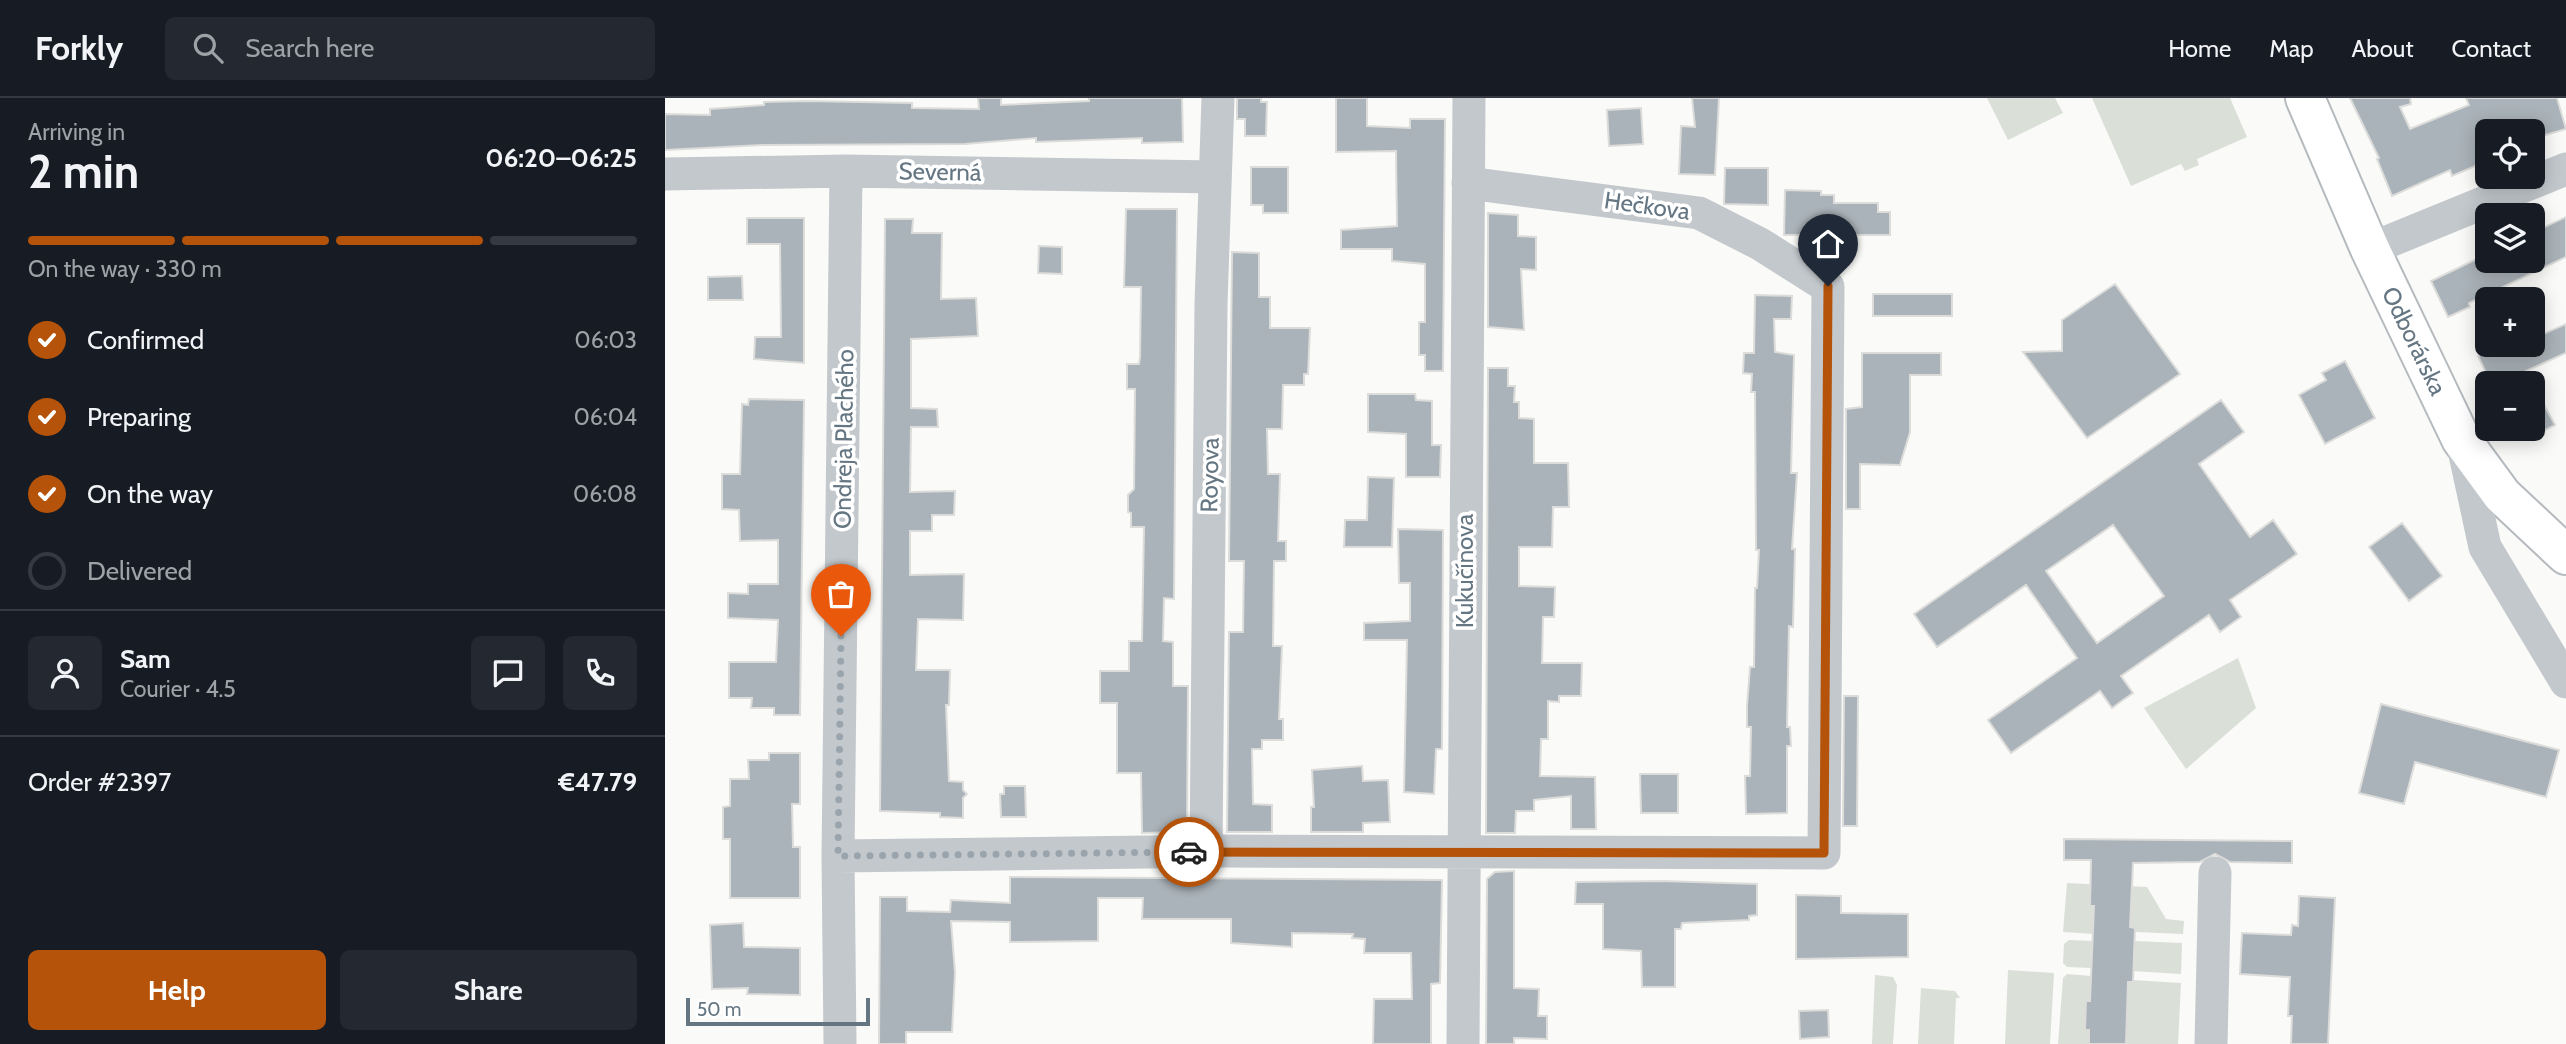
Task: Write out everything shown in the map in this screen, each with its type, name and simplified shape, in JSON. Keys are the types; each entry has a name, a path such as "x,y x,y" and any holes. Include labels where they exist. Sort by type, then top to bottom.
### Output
{"main road":[{"name":"Odborárska","path":"2305,98 2370,249 2461,439 2502,495 2566,555"}],"street":[{"name":"Royova","path":"1206,852 1218,98"},
{"name":"Kukučínova","path":"1463,1044 1469,98"},
{"path":"2370,249 2566,169"},
{"name":"Severná","path":"665,174 846,171 1215,177"},
{"name":"Ondreja Plachého","path":"839,1044 838,856 846,171"},
{"name":"Hečkova","path":"1464,853 1824,853 1828,286 1760,244 1699,213 1468,183"},
{"path":"2461,439 2485,547 2566,682"},
{"path":"838,856 1206,852 1464,853"},
{"path":"2211,1044 2215,873"}],"shaded area":[{"path":"1987,98 2055,98 2063,113 2008,140"},
{"path":"2092,98 2230,98 2247,137 2197,159 2199,165 2185,171 2181,164 2131,186"},
{"path":"2238,658 2256,708 2186,769 2144,708"},
{"path":"2067,883 2147,887 2166,919 2184,921 2183,934 2135,932 2135,928 2130,927 2131,892 2090,891 2090,906 2094,906 2093,934 2063,932"},
{"path":"2069,940 2093,941 2092,968 2067,967 2063,963 2064,944"},
{"path":"2134,941 2182,943 2181,974 2133,971"},
{"path":"2008,970 2054,973 2050,1044 2005,1044"},
{"path":"2067,974 2092,976 2090,1001 2086,1001 2085,1030 2089,1030 2089,1044 2058,1044 2063,978"},
{"path":"1875,975 1893,977 1897,985 1893,1044 1872,1044"},
{"path":"2128,982 2181,983 2178,1044 2126,1044"},
{"path":"1921,988 1955,991 1960,998 1956,998 1954,1044 1918,1044"}],"building":[{"path":"978,98 1001,98 1001,105 1089,101 1089,98 1182,98 1183,142 1142,143 1142,138 1036,142 1036,138 965,144 762,145 665,150 665,114 710,115 710,109 764,105 764,102 807,101 912,103 912,108 979,109"},
{"path":"1237,98 1261,98 1261,102 1267,102 1266,136 1245,136 1245,119 1237,119"},
{"path":"1336,98 1367,98 1367,126 1410,128 1410,119 1445,119 1443,371 1425,371 1425,355 1419,355 1419,322 1425,322 1425,264 1392,261 1392,249 1341,249 1341,230 1397,226 1396,151 1336,152"},
{"path":"1692,98 1719,98 1715,175 1679,174 1681,126 1695,127"},
{"path":"2350,98 2410,98 2411,104 2400,107 2410,129 2469,105 2466,98 2557,98 2566,129 2545,135 2545,119 2475,119 2475,166 2452,176 2450,170 2392,196 2377,159 2379,158"},
{"path":"1641,108 1643,144 1609,146 1607,110"},
{"path":"1251,167 1288,167 1288,213 1263,213 1263,205 1251,205"},
{"path":"1725,168 1768,168 1768,205 1724,204"},
{"path":"1785,190 1821,191 1821,195 1834,195 1834,203 1878,203 1878,212 1890,212 1890,235 1784,235"},
{"path":"1126,209 1177,209 1174,599 1164,598 1163,641 1173,642 1173,686 1188,686 1187,832 1142,833 1141,773 1117,773 1117,703 1100,703 1100,671 1129,671 1129,641 1142,641 1144,527 1131,527 1131,513 1128,512 1128,495 1134,489 1135,389 1127,389 1127,364 1139,364 1140,357 1141,287 1124,287"},
{"path":"1488,213 1518,215 1518,236 1536,237 1536,270 1521,269 1524,330 1488,327"},
{"path":"2566,217 2566,257 2545,267 2545,227"},
{"path":"747,218 804,218 804,363 754,359 755,337 781,337 780,244 747,244"},
{"path":"885,219 913,219 912,233 942,233 941,299 976,298 978,336 911,339 911,408 937,409 938,427 911,427 910,492 955,491 954,515 932,515 932,531 910,531 910,575 964,574 963,620 918,619 916,670 950,670 949,705 946,705 949,781 963,782 963,790 967,794 963,798 963,818 940,817 940,813 880,811"},
{"path":"1039,246 1062,247 1062,274 1038,273"},
{"path":"1232,252 1259,253 1259,297 1270,297 1270,328 1310,328 1308,374 1304,374 1304,385 1283,385 1282,429 1267,429 1268,474 1280,474 1278,541 1286,541 1286,561 1274,561 1273,646 1282,646 1279,719 1283,719 1283,740 1262,740 1262,749 1252,749 1253,804 1272,805 1272,832 1227,832 1229,632 1243,632 1244,561 1229,561"},
{"path":"2475,260 2475,273 2532,273 2503,287 2475,287 2475,300 2469,303 2470,307 2448,317 2431,281"},
{"path":"742,276 743,300 708,300 708,277"},
{"path":"2115,284 2180,374 2087,438 2023,352 2062,351 2062,320"},
{"path":"1873,294 1952,294 1952,316 1873,316"},
{"path":"1755,295 1792,296 1791,319 1774,319 1775,352 1794,355 1791,473 1797,473 1792,549 1795,549 1793,627 1789,626 1787,727 1790,727 1791,746 1787,746 1787,813 1746,814 1745,776 1750,776 1751,727 1747,727 1747,706 1750,667 1754,667 1755,588 1759,550 1756,550 1755,392 1751,392 1752,374 1743,373 1744,353 1754,353"},
{"path":"2566,324 2566,353 2526,371 2485,371 2478,357 2545,357 2545,333"},
{"path":"1862,353 1941,353 1941,375 1910,375 1910,432 1900,465 1860,464 1860,509 1846,509 1846,409 1862,407"},
{"path":"2345,361 2375,418 2325,444 2299,395 2326,380 2322,373"},
{"path":"1488,368 1508,368 1508,386 1515,386 1514,402 1519,402 1519,418 1534,419 1534,463 1568,463 1569,507 1553,507 1552,547 1519,547 1519,586 1555,587 1554,617 1543,617 1542,663 1582,663 1581,696 1559,696 1559,702 1548,701 1548,739 1541,739 1540,776 1595,777 1596,829 1571,829 1571,796 1534,800 1534,811 1516,811 1515,833 1486,833"},
{"path":"1368,394 1415,394 1416,400 1432,401 1432,445 1441,445 1440,477 1406,477 1406,434 1368,432"},
{"path":"749,399 804,400 800,715 774,715 774,708 751,708 752,698 729,698 729,662 776,662 778,620 728,618 728,593 748,594 748,584 778,584 778,540 740,541 739,510 722,509 722,474 740,474 742,404 748,405"},
{"path":"2221,400 2244,432 2199,464 2250,537 2273,520 2297,554 2230,600 2241,617 2220,632 2209,615 2121,676 2133,693 2112,708 2100,691 2011,753 1988,720 2077,658 2026,585 1937,647 1914,614","holes":["2113,525 2164,596 2097,643 2046,571"]},
{"path":"2545,406 2555,425 2545,430"},
{"path":"1368,477 1394,478 1392,547 1344,547 1345,520 1367,520"},
{"path":"2402,523 2442,576 2409,601 2369,547"},
{"path":"1398,529 1443,530 1442,749 1436,749 1434,794 1404,792 1407,640 1364,640 1364,623 1410,621 1410,583 1399,583"},
{"path":"1844,696 1858,696 1857,826 1843,826"},
{"path":"2381,704 2559,750 2546,797 2415,762 2404,804 2359,793"},
{"path":"769,753 800,753 800,804 792,804 793,847 800,847 800,898 730,898 730,839 723,839 723,807 730,806 730,779 749,779 748,760 769,760"},
{"path":"1362,766 1363,781 1388,780 1390,822 1363,823 1363,832 1311,832 1311,807 1314,807 1312,770"},
{"path":"1640,774 1678,774 1678,813 1641,813"},
{"path":"1004,786 1025,786 1026,817 1001,817 1000,794 1004,794"},
{"path":"2064,839 2292,841 2292,863 2230,862 2215,854 2200,862 2133,863 2130,927 2135,928 2133,982 2128,982 2126,1044 2089,1044 2089,1030 2085,1030 2086,1001 2090,1001 2094,906 2090,906 2091,860 2064,860"},
{"path":"1514,871 1514,988 1539,989 1538,1016 1547,1016 1547,1039 1514,1038 1514,1044 1486,1044 1487,879 1495,872"},
{"path":"1010,877 1442,880 1440,983 1431,984 1431,1044 1373,1044 1374,999 1412,999 1411,953 1364,953 1365,939 1352,938 1353,934 1292,933 1292,947 1231,943 1231,919 1142,919 1143,898 1098,898 1098,941 1010,942 1010,922 951,921 955,973 952,1032 906,1032 906,1044 879,1044 880,897 907,897 907,911 950,912 951,900 1010,903"},
{"path":"1576,882 1757,884 1757,915 1749,916 1749,920 1682,923 1681,929 1675,929 1675,987 1642,987 1641,951 1603,949 1603,904 1575,904"},
{"path":"1796,895 1841,896 1841,913 1908,914 1908,957 1796,959"},
{"path":"2299,896 2335,898 2328,1044 2291,1044 2292,1016 2288,1016 2290,977 2240,974 2242,933 2291,935 2292,925 2298,926"},
{"path":"743,923 744,947 800,948 800,995 747,994 748,988 712,989 710,925"},
{"path":"1828,1010 1829,1037 1800,1039 1799,1011"}],"way so far":[{"path":"841,636 838,856 1189,852"}],"route":[{"path":"1189,852 1824,853 1828,286"}]}
